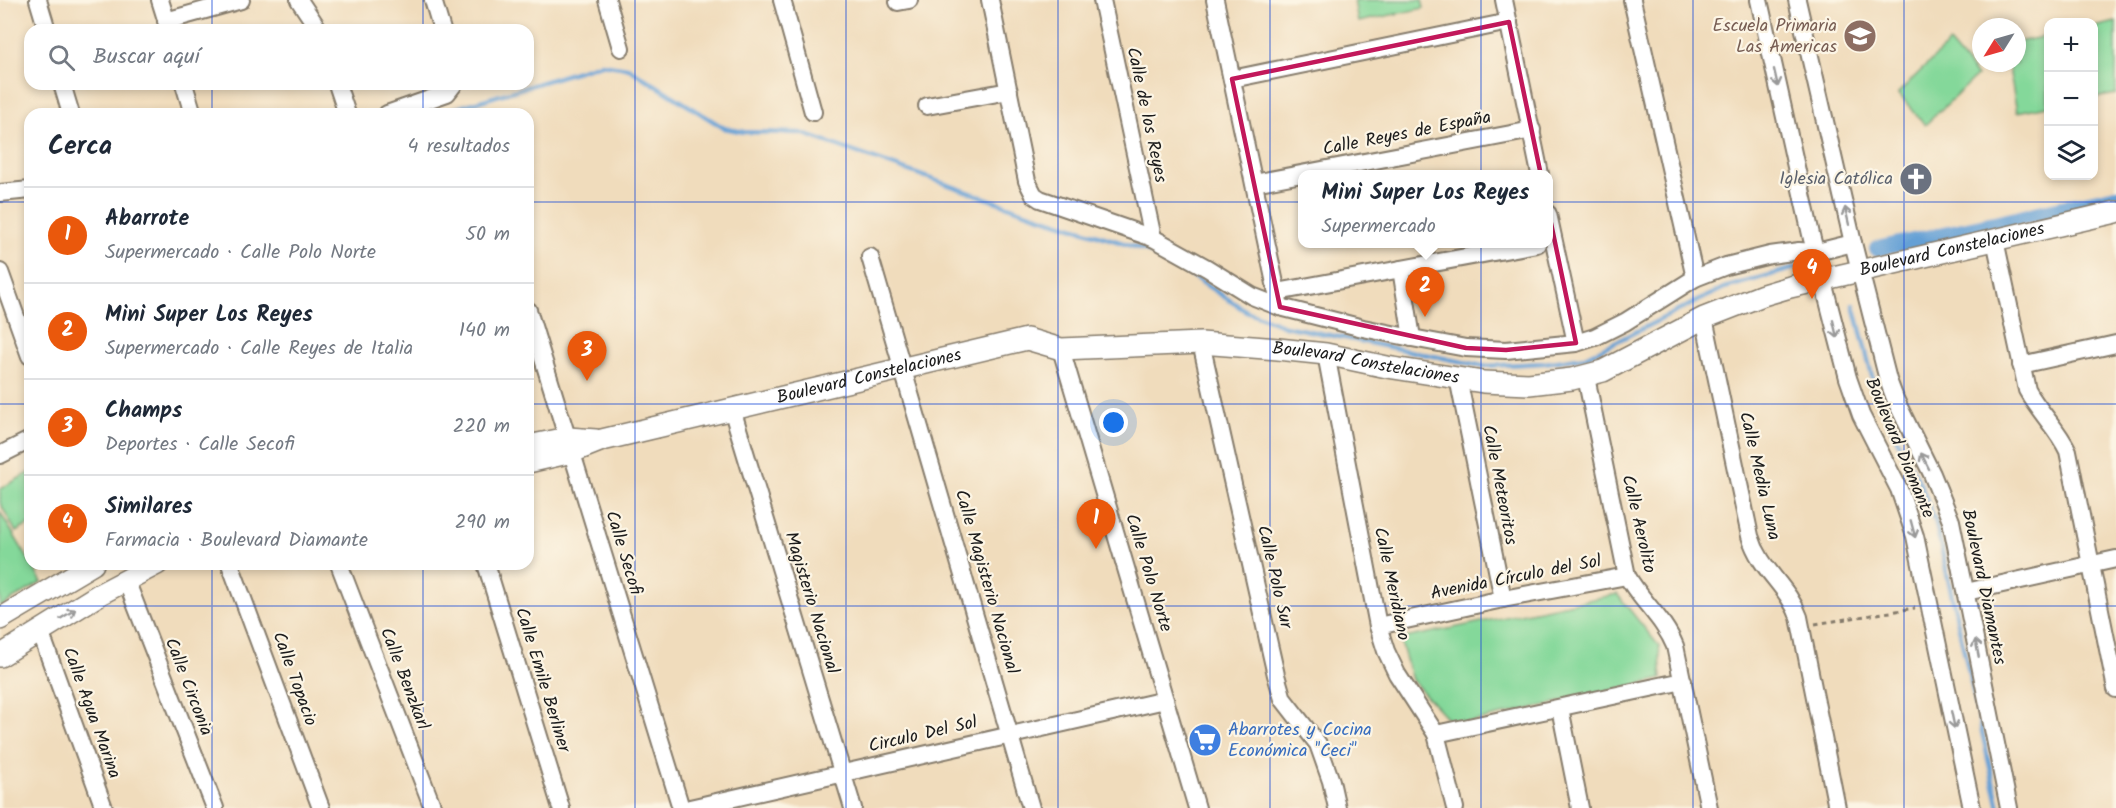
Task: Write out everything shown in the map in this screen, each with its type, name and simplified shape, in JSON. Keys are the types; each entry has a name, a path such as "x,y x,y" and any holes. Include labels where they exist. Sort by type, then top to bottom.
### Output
{"street":[{"path":"38,0 45,24"},
{"path":"160,0 168,24"},
{"path":"171,24 241,0"},
{"path":"298,0 315,24"},
{"path":"310,0 317,24"},
{"path":"433,0 440,24"},
{"path":"607,0 621,48"},
{"path":"782,0 813,112"},
{"path":"927,106 1009,91 990,0"},
{"name":"Calle de los Reyes","path":"1102,0 1153,238"},
{"path":"1215,0 1279,299 1401,269 1514,248"},
{"path":"1504,0 1539,170"},
{"path":"1632,0 1695,278"},
{"name":"Boulevard Diamante","path":"1759,0 1816,252 1854,400 1899,489 1908,513 1972,808"},
{"name":"Boulevard Diamantes","path":"1797,0 1853,243 1888,380 1948,512 2009,808"},
{"path":"1232,79 1509,22"},
{"path":"64,90 69,108"},
{"path":"186,90 190,108"},
{"path":"339,90 345,108"},
{"path":"404,108 447,93 449,90"},
{"name":"Boulevard Constelaciones","path":"1009,91 1027,181 1034,195 1040,199 1153,238 1252,296 1279,299 1364,328 1466,348 1506,351 1576,343 1595,337 1625,322 1695,278 1726,266 1770,255 1799,251 1816,252 1853,243"},
{"name":"Calle Reyes de España","path":"1322,170 1532,130"},
{"name":"Calle Reyes de España","path":"1254,183 1298,175"},
{"path":"0,193 24,191"},
{"name":"Boulevard Constelaciones","path":"534,446 570,445 602,440 1027,339 1061,349 1201,343 1326,354 1387,367 1483,382 1529,384 1586,377 1604,372 1704,318 1763,295 1861,270 2116,212"},
{"path":"1995,240 2027,390 2068,451 2116,689"},
{"path":"1548,248 1576,343"},
{"name":"Calle Magisterio Nacional","path":"870,257 1031,808"},
{"path":"1401,269 1412,338"},
{"path":"0,272 24,339"},
{"name":"Calle Media Luna","path":"1704,318 1750,536 1760,561 1795,605 1802,626 1837,808"},
{"name":"Calle Secofi","path":"534,329 681,808"},
{"name":"Calle Polo Sur","path":"1201,343 1283,699 1318,744 1331,781 1337,808"},
{"path":"2021,365 2116,347"},
{"name":"Calle Polo Norte","path":"1061,349 1197,808"},
{"name":"Calle Meridiano","path":"1326,354 1378,626 1397,674 1436,734 1455,808"},
{"name":"Calle Aerolito","path":"1586,377 1627,576 1635,590 1669,630 1675,646 1709,808"},
{"name":"Calle Meteoritos","path":"1458,378 1503,600"},
{"name":"Magisterio Nacional","path":"732,409 853,808"},
{"path":"0,455 24,443"},
{"name":"Boulevard Constelaciones","path":"534,460 570,445"},
{"path":"1966,592 2116,559"},
{"path":"0,619 83,570"},
{"path":"0,656 145,570"},
{"name":"Calle Topacio","path":"232,570 321,808"},
{"name":"Calle Benzkarl","path":"341,570 433,808"},
{"name":"Calle Emile Berliner","path":"488,570 561,808"},
{"name":"Avenida Círculo del Sol","path":"1378,626 1627,576"},
{"name":"Calle Circonia","path":"126,580 215,808"},
{"name":"Calle Agua Marina","path":"40,632 104,808"},
{"path":"1436,734 1683,681"},
{"name":"Circulo Del Sol","path":"690,808 1165,700"},
{"path":"1560,708 1580,808"}],"path":[{"path":"1802,626 1929,606"}],"highlighted area":[{"path":"1509,22 1576,343 1506,350 1466,348 1280,307 1232,79"}],"green space":[{"path":"1354,0 1422,0 1424,8 1358,22"},
{"path":"2116,22 2116,94 2098,97 2098,72 2098,26"},
{"path":"2044,37 2044,107 2017,112 2010,72 2026,72 2026,40"},
{"path":"1949,43 1977,76 1925,125 1898,93"},
{"path":"24,475 24,527 16,532 0,503 0,489"},
{"path":"0,512 24,552 24,570 35,570 42,582 0,607"},
{"path":"1617,594 1659,646 1662,679 1454,726 1412,680 1400,639"}],"waterway":[{"path":"534,85 601,64 628,68 724,128 744,132 801,133 1028,213 1145,250 1180,268 1246,311 1285,326 1483,366 1544,363 1585,357 1724,288 1810,264"},
{"path":"458,108 516,90"},
{"path":"1877,249 2116,196"},
{"path":"1854,305 1875,388 1888,422 1920,483 1935,520 1999,808"}],"place":[{"name":"Escuela Primaria Las Americas","path":"1860,36"},
{"name":"Iglesia Católica","path":"1916,179"},
{"name":"Similares","path":"1812,299"},
{"name":"Mini Super Los Reyes","path":"1425,317"},
{"name":"Champs","path":"587,381"},
{"name":"Abarrote","path":"1096,549"},
{"name":"Abarrotes y Cocina Económica ''Ceci''","path":"1205,740"}]}
